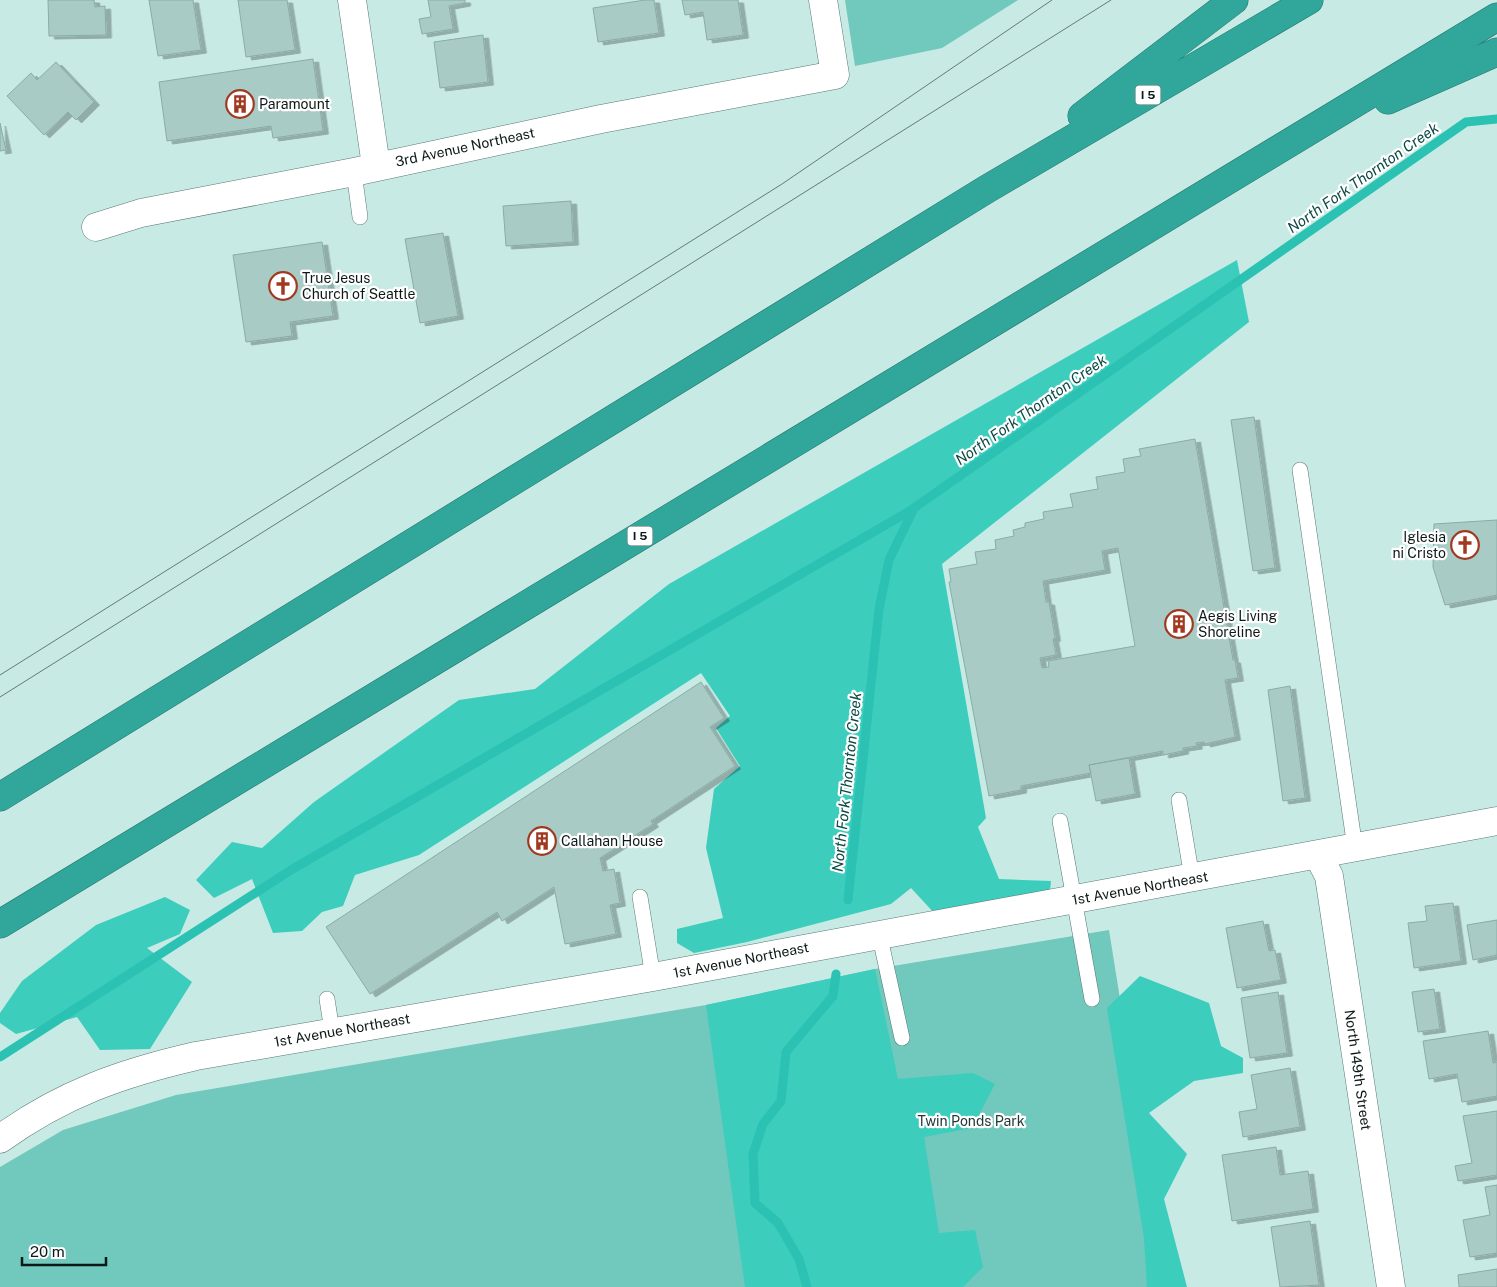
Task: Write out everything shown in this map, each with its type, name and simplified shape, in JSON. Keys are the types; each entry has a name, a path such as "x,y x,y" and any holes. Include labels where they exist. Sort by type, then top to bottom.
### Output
{"highway":[{"path":"987,189 1234,0"},
{"name":"I 5","path":"0,797 987,189 1309,0"},
{"name":"I 5","path":"0,924 1497,17"},
{"path":"1281,147 1497,52"}],"street":[{"path":"352,0 365,169"},
{"name":"3rd Avenue Northeast","path":"96,227 142,213 365,169 601,118 835,75 824,0"},
{"name":"1st Avenue Northeast","path":"0,1139 57,1103 91,1087 140,1069 196,1056 653,977 879,933 1192,878 1497,821"},
{"name":"North 149th Street","path":"1318,855 1329,876 1390,1287"}],"lane":[{"path":"360,217 365,169"},
{"path":"1300,470 1354,848"},
{"path":"1179,800 1192,878"},
{"path":"1060,820 1092,999"},
{"path":"640,897 653,977"},
{"path":"879,933 902,1038"},
{"path":"328,999 332,1031"}],"green space":[{"path":"845,0 1018,0 942,48 855,66"},
{"path":"1237,260 1249,322 942,564 986,818 978,827 999,879 1051,881 1050,891 936,915 911,888 891,904 747,942 694,953 677,943 677,929 723,918 706,848 714,789 740,766 716,728 730,716 701,673 419,855 355,875 343,906 322,912 302,931 273,933 252,879 214,898 196,880 232,842 262,848 314,802 459,700 535,689 669,584"},
{"path":"165,897 190,910 180,934 147,948 192,982 150,1049 100,1050 77,1017 16,1034 0,1023 0,1013 22,981 96,925"},
{"name":"Twin Ponds Park","path":"1109,930 1166,1287 0,1287 0,1167 63,1130 176,1095 706,1005 875,969"},
{"path":"875,969 898,1079 973,1073 995,1084 972,1128 924,1137 939,1233 975,1230 983,1267 963,1287 745,1287 706,1005"},
{"path":"1140,976 1209,1003 1221,1046 1243,1058 1243,1073 1194,1081 1149,1113 1187,1154 1164,1199 1187,1287 1147,1287 1144,1238 1107,1008"}],"building":[{"path":"48,0 94,0 95,7 105,6 106,35 49,36"},
{"path":"149,0 193,0 201,50 158,56"},
{"path":"238,0 287,0 295,50 246,57"},
{"path":"428,0 465,0 465,3 449,6 453,29 422,34 419,19 431,17"},
{"path":"654,0 659,33 598,42 593,8"},
{"path":"682,0 738,0 743,35 707,40 703,12 685,15"},
{"path":"483,35 488,82 440,88 434,42"},
{"name":"Paramount","path":"313,59 323,131 273,138 271,126 167,141 159,82"},
{"path":"56,62 94,102 76,120 68,112 44,135 7,96 31,73 37,80"},
{"path":"0,123 6,150 0,151"},
{"path":"571,201 573,242 506,246 503,206"},
{"path":"443,233 458,316 420,323 405,239"},
{"name":"True Jesus Church of Seattle","path":"322,242 333,316 290,322 292,336 246,342 233,255"},
{"path":"1254,417 1275,568 1253,571 1231,420"},
{"name":"Aegis Living Shoreline","path":"1195,439 1233,660 1235,660 1238,678 1225,680 1235,737 1205,744 1204,742 1196,743 1197,746 1183,748 1183,751 1163,755 1163,751 1089,765 1091,773 1021,786 1021,790 989,796 949,582 951,582 949,569 977,564 975,552 996,549 995,540 1014,536 1013,530 1025,527 1025,523 1044,519 1043,512 1073,507 1070,494 1098,489 1096,477 1125,472 1123,459 1141,456 1139,449","holes":["1118,548 1135,646 1048,661 1049,667 1042,668 1040,658 1056,655 1049,602 1046,602 1043,581 1105,570 1102,551"]},
{"name":"Iglesia ni Cristo","path":"1497,520 1497,595 1445,605 1433,567 1434,524"},
{"name":"Callahan House","path":"701,682 724,718 710,727 735,766 651,821 653,824 600,858 603,871 614,869 620,903 610,905 616,934 565,944 554,887 502,921 497,912 370,994 326,927"},
{"path":"1290,686 1305,798 1283,801 1268,690"},
{"path":"1129,758 1135,794 1096,801 1089,765"},
{"path":"1453,903 1461,961 1414,968 1408,923 1427,921 1425,906"},
{"path":"1497,920 1497,955 1473,960 1467,925"},
{"path":"1263,921 1269,951 1275,950 1281,980 1237,988 1226,928"},
{"path":"1434,989 1440,1029 1418,1032 1412,992"},
{"path":"1278,992 1287,1053 1250,1058 1241,998"},
{"path":"1488,1031 1493,1063 1497,1062 1497,1096 1462,1102 1457,1074 1429,1079 1423,1041"},
{"path":"1290,1068 1300,1127 1243,1137 1239,1112 1257,1109 1251,1075"},
{"path":"1497,1111 1497,1175 1458,1181 1455,1166 1472,1163 1463,1116"},
{"path":"1276,1147 1280,1175 1308,1171 1313,1209 1232,1221 1222,1155"},
{"path":"1497,1185 1497,1253 1470,1257 1463,1220 1490,1215 1485,1187"},
{"path":"1310,1221 1319,1285 1280,1287 1271,1227"},
{"path":"1497,1269 1497,1287 1459,1287 1458,1275"}],"waterway":[{"name":"North Fork Thornton Creek","path":"848,900 879,609 889,560 914,508 1466,122 1497,119"},
{"path":"0,1057 291,870 913,509"},
{"name":"North Fork Thornton Creek","path":"807,1287 799,1259 778,1223 755,1203 753,1154 763,1124 781,1101 786,1052 833,996 836,974"}],"tram line":[{"path":"0,675 782,184 1052,0"},
{"path":"0,697 1111,0"}],"place":[{"name":"Paramount","path":"240,104"},
{"name":"True Jesus Church of Seattle","path":"283,286"},
{"name":"Iglesia ni Cristo","path":"1465,545"},
{"name":"Aegis Living Shoreline","path":"1179,624"},
{"name":"Callahan House","path":"542,841"}]}
